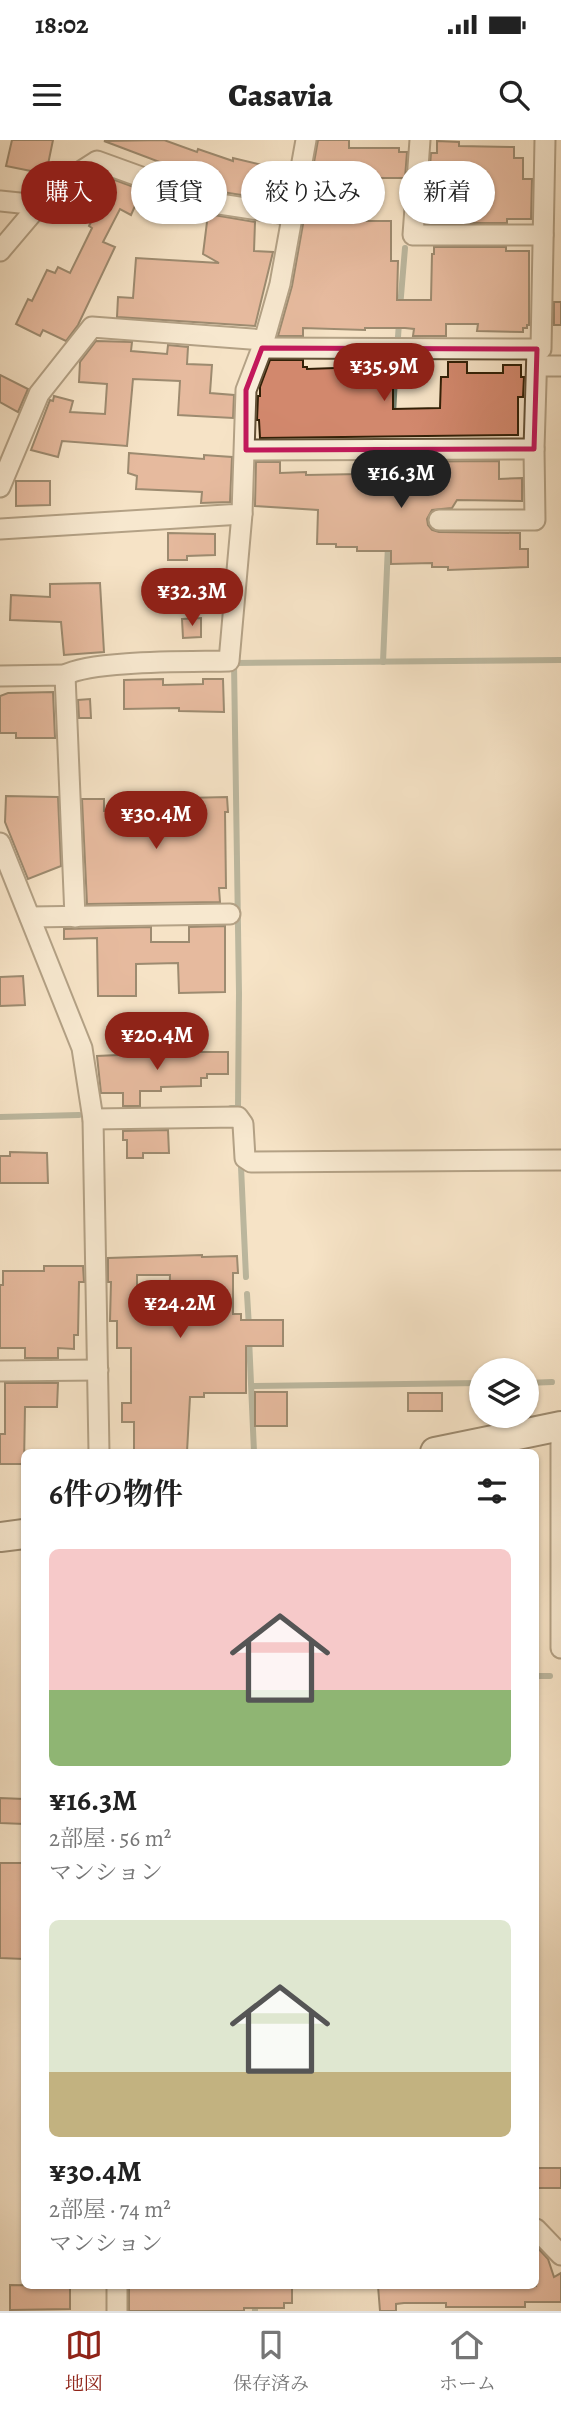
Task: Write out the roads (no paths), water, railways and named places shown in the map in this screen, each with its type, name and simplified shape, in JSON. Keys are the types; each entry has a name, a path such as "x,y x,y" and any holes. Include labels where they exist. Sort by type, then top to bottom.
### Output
{"main road":[{"path":"449,1449 561,1425"},
{"path":"0,1537 21,1534"}],"street":[{"path":"302,161 306,140"},
{"path":"420,140 413,235 543,235"},
{"path":"439,520 536,520 534,449 537,358 541,349 545,140"},
{"path":"117,168 214,203 241,207"},
{"path":"0,201 21,203"},
{"path":"0,251 22,224"},
{"path":"0,676 65,675 74,670 116,665 229,661 243,514 246,390 263,344 280,284 290,224"},
{"path":"0,488 38,394 92,327 263,344 537,358 561,366"},
{"path":"246,450 534,449"},
{"path":"0,529 243,514"},
{"path":"65,675 75,917"},
{"path":"0,843 82,1048 93,1119 99,1449"},
{"path":"30,917 229,914"},
{"path":"93,1119 238,1117 243,1124 245,1158 251,1163 561,1160"},
{"path":"0,1371 98,1370"},
{"path":"561,1425 561,1648"},
{"path":"539,2232 561,2255"},
{"path":"117,2289 117,2311"}],"waterway":[{"path":"400,308 405,248"},
{"path":"398,337 399,323"},
{"path":"393,415 396,358"},
{"path":"383,662 388,545"},
{"path":"231,1108 238,1108 239,993 234,663 561,660"},
{"path":"0,1117 79,1115"},
{"path":"241,1167 246,1277"},
{"path":"247,1294 249,1327"},
{"path":"249,1338 254,1449"},
{"path":"539,1383 552,1382"},
{"path":"252,1386 469,1383"},
{"path":"539,1676 550,1676"},
{"path":"255,2289 255,2311"}]}
